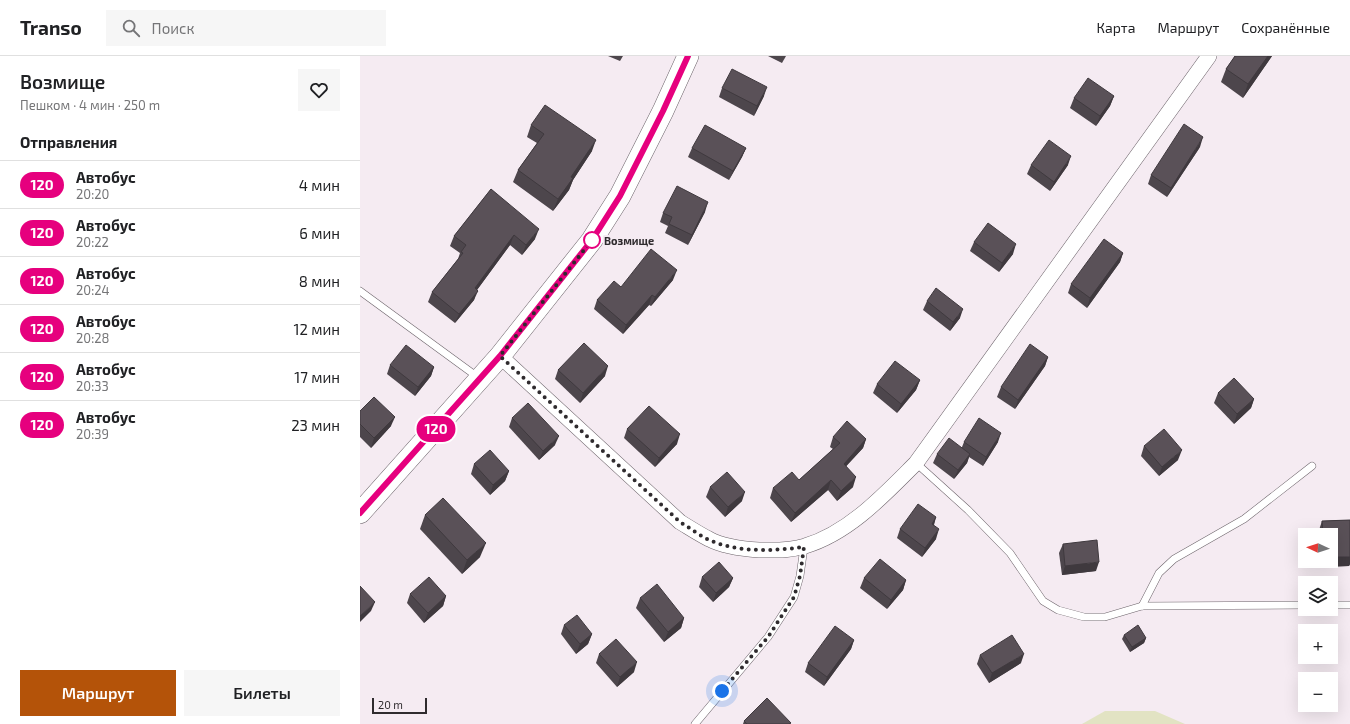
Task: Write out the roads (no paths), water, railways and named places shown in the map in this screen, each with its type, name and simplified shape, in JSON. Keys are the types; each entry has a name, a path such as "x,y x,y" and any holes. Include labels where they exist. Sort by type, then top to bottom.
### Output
{"main road":[{"path":"360,513 481,379 592,240 620,196 663,111 688,56"}],"street":[{"path":"500,356 680,522 710,540 743,549 776,550 804,547 825,538 848,525 889,490 916,463 1209,56"}],"lane":[{"path":"360,291 481,379"},
{"path":"916,463 968,510 1000,542 1010,553 1043,601 1058,610 1084,617 1105,617 1142,606 1298,605"},
{"path":"1142,606 1159,573 1174,560 1244,519 1312,466"},
{"path":"695,724 768,637 794,597 800,576 804,547"},
{"path":"1338,605 1350,605"}],"place":[{"name":"Возмище","path":"592,240"}]}
